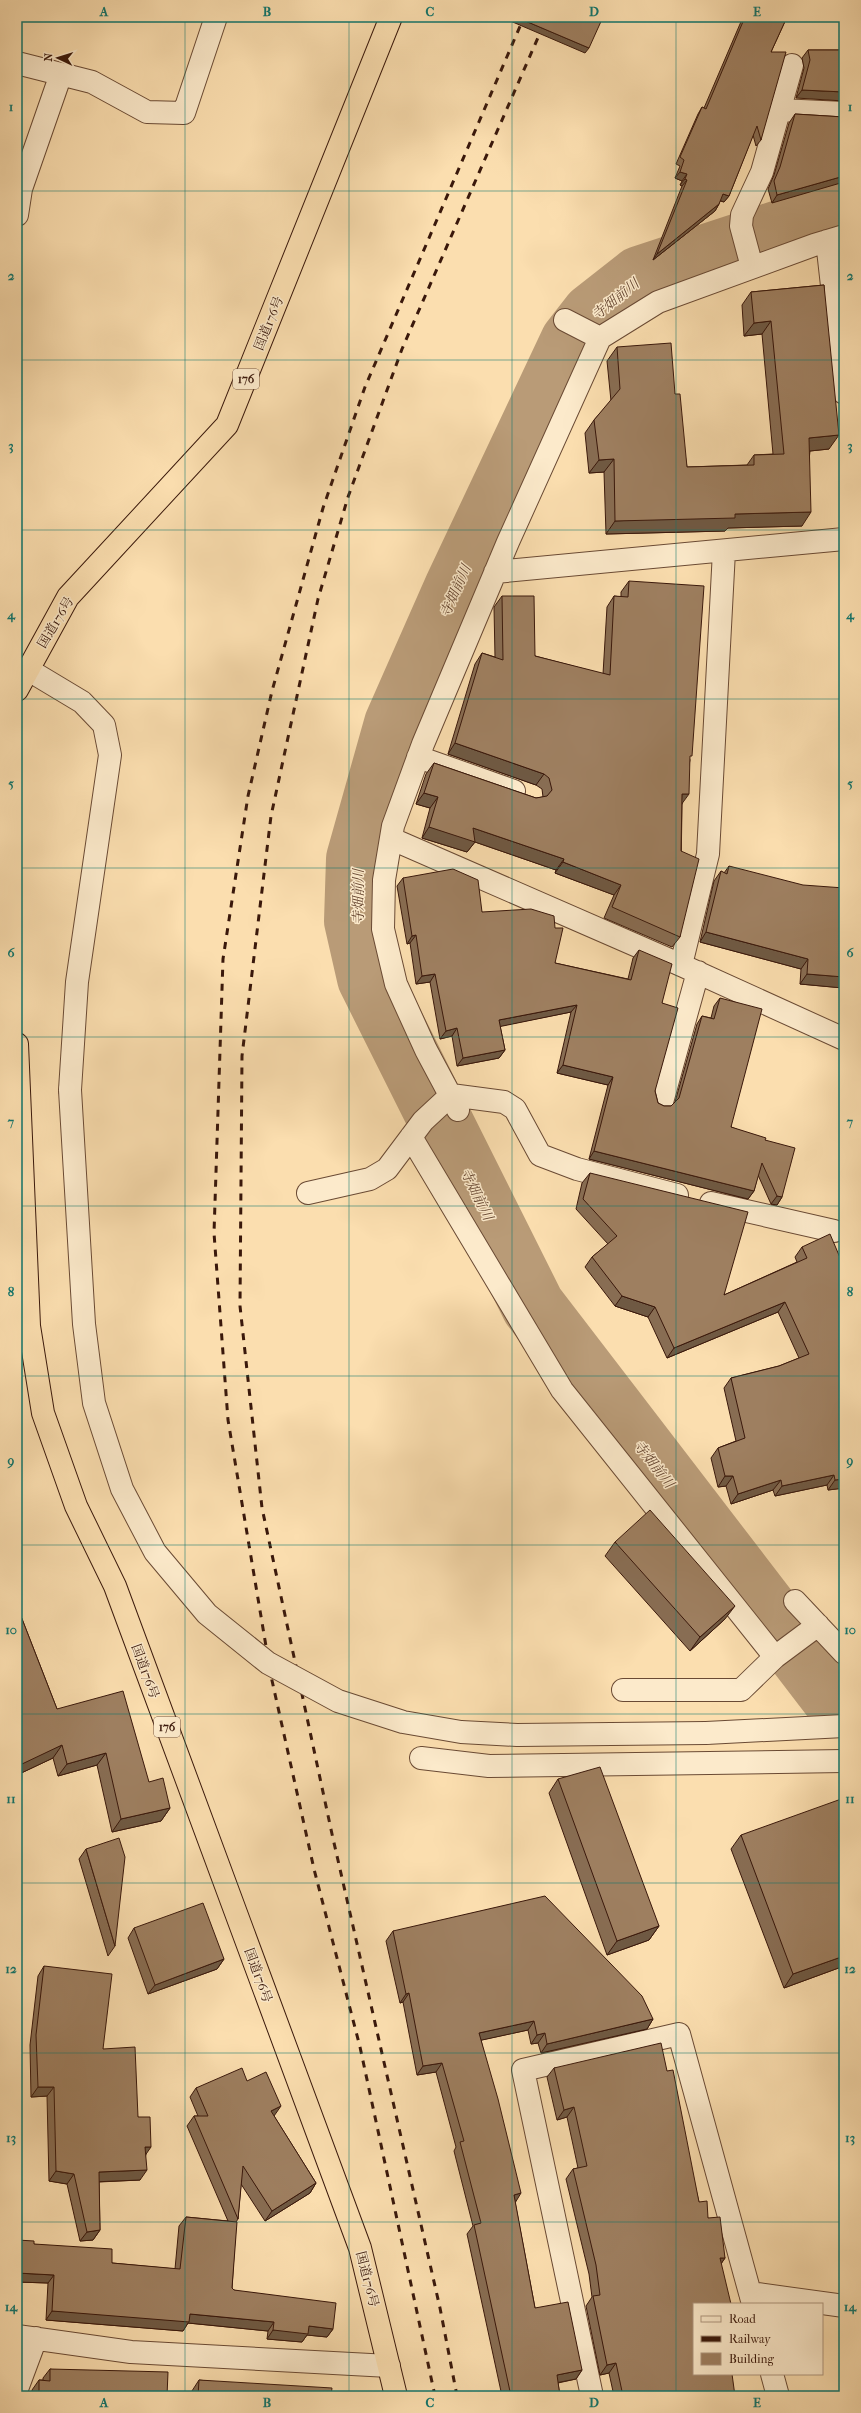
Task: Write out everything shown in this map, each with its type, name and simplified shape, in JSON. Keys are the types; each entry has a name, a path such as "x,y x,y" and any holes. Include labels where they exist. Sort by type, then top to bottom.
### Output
{"highway":[{"name":"国道176号","path":"17,690 27,669 68,597 227,425 391,17"},
{"name":"国道176号","path":"17,1044 23,1327 43,1413 76,1506 115,1586 360,2248 396,2396"}],"street":[{"path":"17,63 92,82 147,112 184,113 216,17"},
{"path":"752,267 741,226 742,215 762,172 792,65"},
{"path":"17,215 21,189 61,74"},
{"path":"779,110 844,113"},
{"path":"452,1102 396,984 383,929 384,880 393,826 418,756 495,572 600,338 658,302 752,267 836,239 844,393"},
{"path":"565,320 600,338"},
{"path":"495,572 844,539"},
{"path":"662,1102 689,968 708,854 724,551"},
{"path":"27,669 82,702 104,725 110,755 78,967 70,1090 83,1316 94,1403 122,1488 155,1552 207,1614 268,1663 338,1701 403,1722 461,1732 517,1735 706,1733 837,1727"},
{"path":"418,756 532,797"},
{"path":"392,839 689,968 844,1039"},
{"path":"308,1193 370,1179 387,1169 417,1129 452,1102 504,1102 515,1108 540,1155 577,1169 686,1198 834,1231"},
{"path":"417,1129 562,1390 775,1657"},
{"path":"795,1601 844,1654"},
{"path":"623,1690 741,1690 775,1657 818,1626"},
{"path":"421,1758 489,1766 844,1761"},
{"path":"592,2396 523,2070 679,2034 751,2298 809,2303"},
{"path":"823,2304 844,2306"},
{"path":"17,2389 26,2337 131,2352 389,2366"},
{"path":"772,2375 778,2396"}],"building":[{"path":"516,17 603,17 589,48"},
{"path":"745,17 787,17 771,52 786,52 761,140 757,126 729,196 723,194 719,204 657,254 687,180 685,179 687,174 680,172 684,160 680,157 702,107 706,109"},
{"path":"808,50 844,50 844,92 802,90 810,60"},
{"path":"795,114 844,117 844,176 777,195 774,181 780,167"},
{"path":"824,285 839,435 809,438 811,512 735,514 735,518 615,521 614,459 599,460 594,420 620,389 617,347 671,343 675,394 680,394 687,467 754,465 754,455 784,454 771,321 754,323 751,292"},
{"path":"629,581 704,586 692,756 690,756 689,794 682,794 681,851 699,859 680,937 612,907 621,885 563,862 564,859 473,828 475,842 429,827 438,797 424,793 434,763 536,798 547,796 552,790 549,778 544,774 455,743 482,653 503,660 502,596 534,596 535,656 610,675 614,596 628,597"},
{"path":"729,866 803,885 844,888 844,977 807,974 808,959 706,932 721,871 727,874"},
{"path":"453,869 478,880 482,912 531,909 554,916 555,928 563,928 555,963 631,980 639,950 672,964 662,1003 678,1008 655,1091 658,1103 664,1106 671,1106 679,1098 702,1016 714,1019 720,998 762,1009 731,1127 766,1138 765,1140 795,1148 782,1197 777,1196 762,1163 754,1191 594,1151 613,1077 563,1065 577,1005 499,1020 505,1050 463,1058 457,1028 446,1031 435,974 422,976 416,935 412,936 403,878"},
{"path":"590,1173 748,1212 724,1295 807,1258 802,1247 830,1234 844,1267 844,1479 835,1480 834,1475 782,1486 781,1480 738,1494 733,1476 725,1476 718,1448 745,1438 731,1378 779,1366 809,1354 785,1302 674,1348 655,1307 622,1296 592,1257 617,1236 583,1199"},
{"path":"650,1510 735,1606 700,1637 615,1542"},
{"path":"17,1606 57,1709 123,1691 149,1782 163,1778 170,1808 121,1819 106,1753 67,1764 62,1745 22,1764 17,1763"},
{"path":"600,1767 659,1926 617,1941 558,1779"},
{"path":"844,1798 844,1956 793,1974 741,1835"},
{"path":"119,1838 125,1857 115,1946 86,1849"},
{"path":"545,1896 642,1996 653,2019 547,2044 545,2033 537,2035 534,2021 479,2033 498,2099 521,2193 514,2195 535,2308 568,2302 582,2370 557,2375 560,2396 511,2396 474,2225 481,2223 460,2142 464,2141 442,2063 423,2066 409,1993 406,1994 393,1931"},
{"path":"203,1903 224,1959 155,1985 134,1928"},
{"path":"44,1966 112,1974 103,2049 135,2047 138,2117 150,2117 151,2147 145,2147 147,2170 99,2172 100,2230 87,2232 74,2174 56,2171 54,2087 38,2087 36,2035"},
{"path":"661,2043 667,2071 673,2070 699,2202 707,2201 708,2218 720,2217 725,2258 720,2258 731,2303 693,2303 693,2375 732,2375 735,2396 623,2396 616,2363 607,2365 593,2296 600,2295 596,2265 573,2169 587,2166 574,2107 564,2110 554,2068"},
{"path":"242,2068 247,2081 266,2072 281,2106 271,2111 316,2183 272,2211 243,2166 238,2219 194,2116 208,2116 196,2088"},
{"path":"186,2217 237,2222 232,2288 234,2290 336,2303 333,2329 309,2326 308,2334 273,2330 274,2322 190,2314 189,2322 52,2311 54,2275 17,2273 17,2240 34,2241 34,2244 112,2249 112,2263 180,2269"},
{"path":"50,2369 168,2372 167,2396 39,2396 39,2380 50,2381"},
{"path":"199,2380 332,2388 331,2396 198,2396"}],"waterway":[{"name":"寺畑前川","path":"844,211 640,278 593,315 572,342 456,588 396,724 358,859 356,921 369,978 533,1306 836,1701 844,1706"}],"railway":[{"path":"435,2396 360,2047 314,1869 271,1676 228,1420 214,1233 223,959 248,796 272,691 323,508 365,387 524,17"},
{"path":"457,2396 440,2308 332,1834 262,1508 240,1306 242,1056 271,816 318,599 348,497 402,349 547,17"}]}
